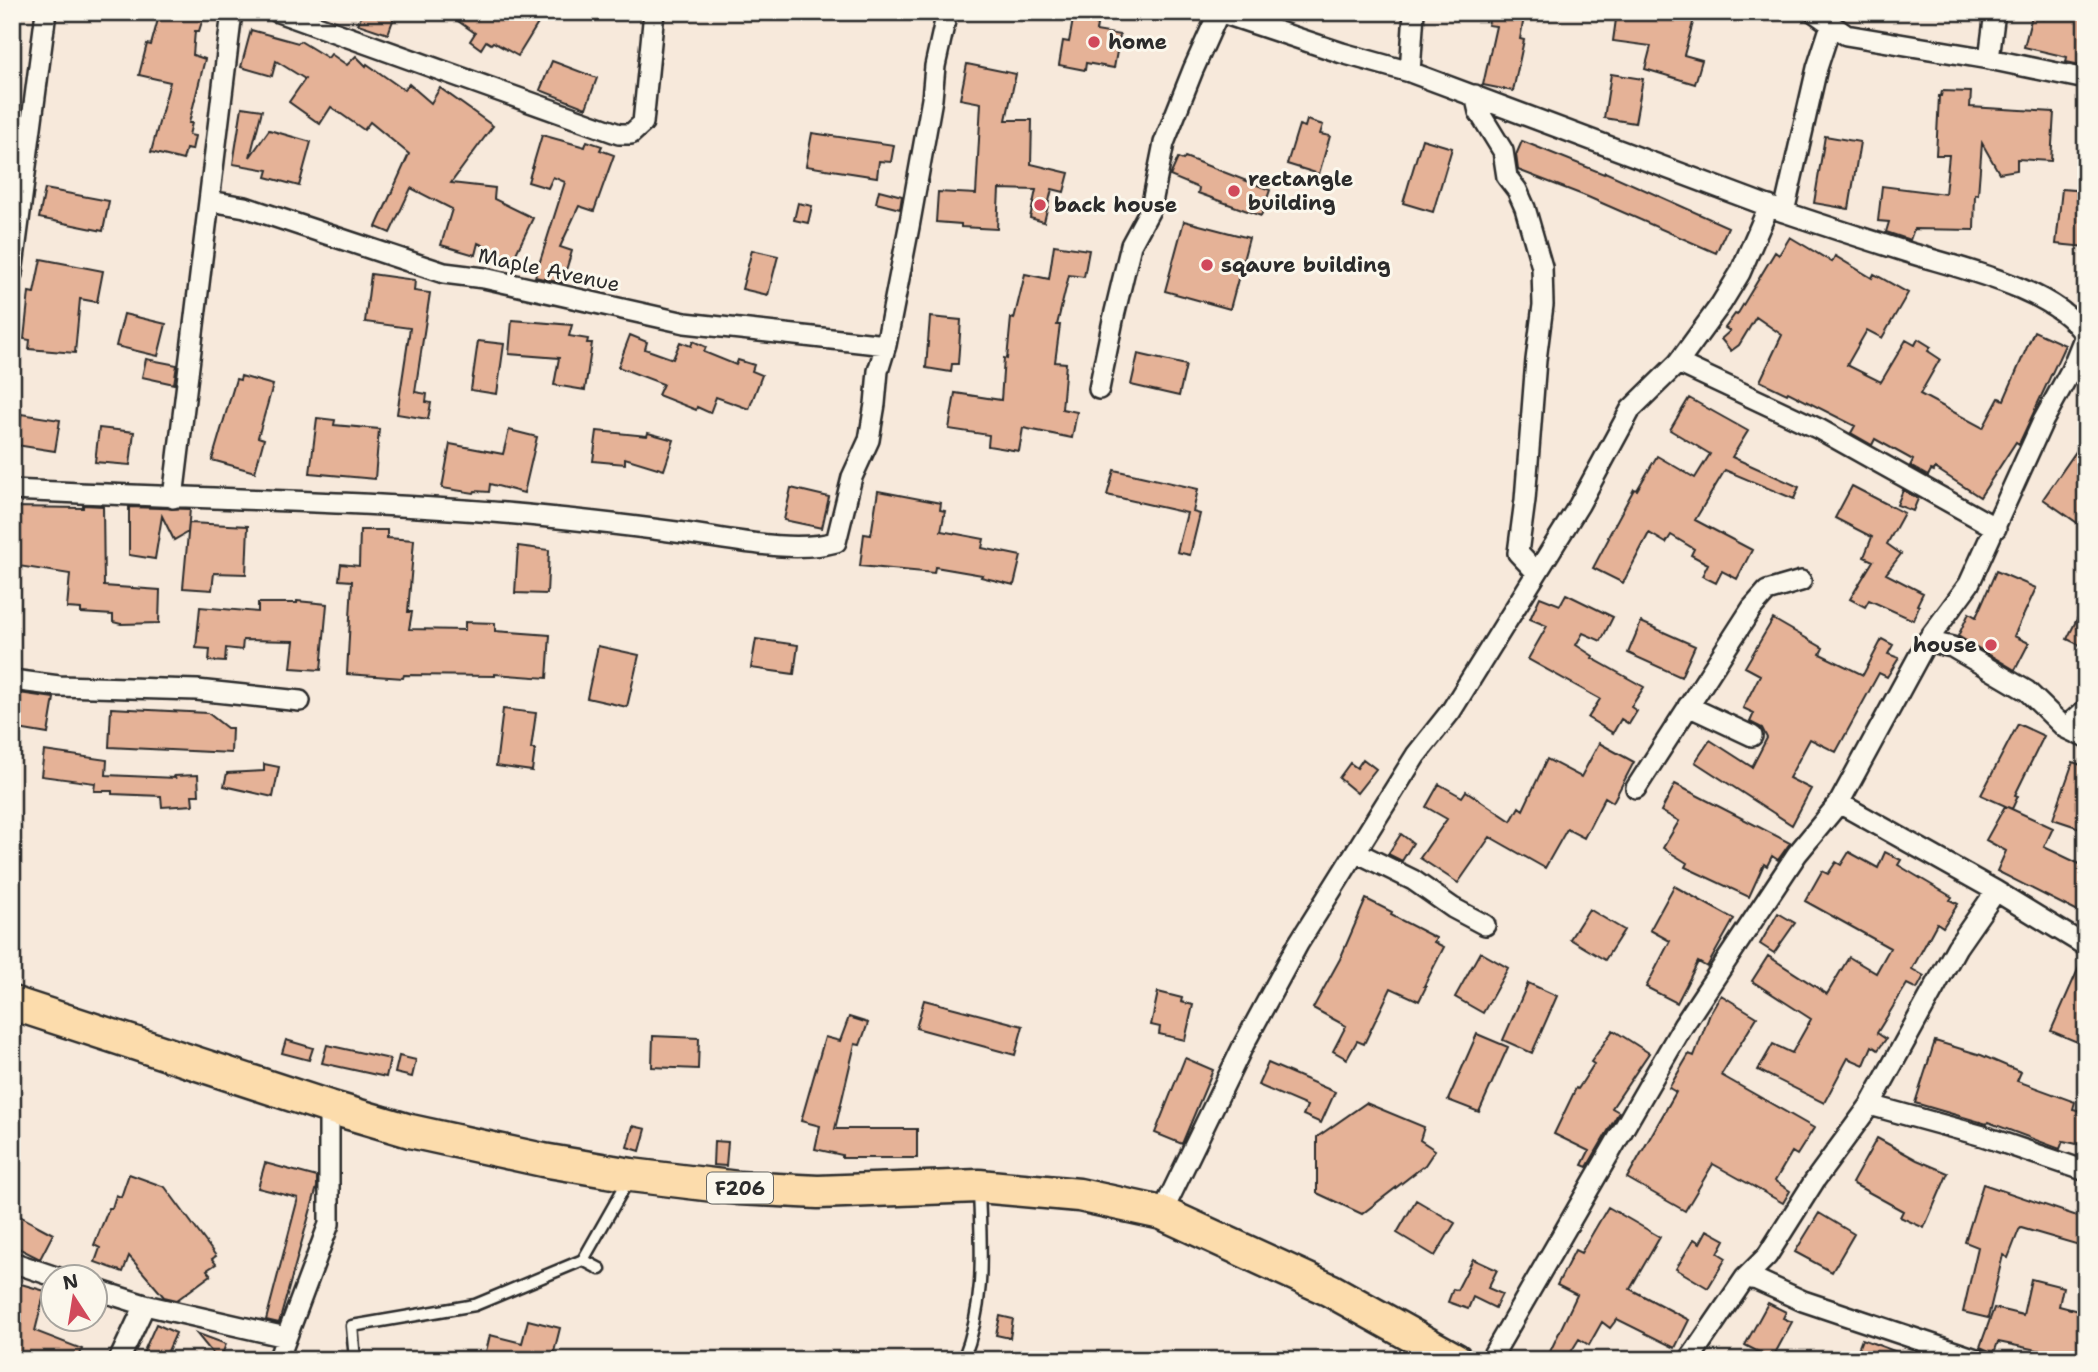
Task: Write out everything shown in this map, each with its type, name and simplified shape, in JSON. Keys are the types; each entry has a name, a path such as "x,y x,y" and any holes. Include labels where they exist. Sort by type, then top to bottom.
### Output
{"main road":[{"name":"F206","path":"12,1003 410,1131 631,1175 738,1188 818,1192 979,1186 1079,1195 1162,1213 1330,1290 1456,1360"}],"street":[{"path":"12,274 46,12"},
{"path":"173,498 232,12"},
{"path":"278,12 330,21 620,134 631,134 643,123 654,12"},
{"path":"12,490 173,498 255,498 505,513 780,545 826,545 836,542 852,477 869,440 878,371 886,345 947,12"},
{"path":"1099,388 1131,246 1151,208 1164,143 1219,12 1475,95 1840,232 2010,284 2076,322 2085,334 2071,370 2043,421 1969,584 1927,641 1839,803 1797,854 1683,1026 1490,1360"},
{"path":"1410,72 1414,12"},
{"path":"1814,12 1846,35 1989,59 2086,79"},
{"path":"1989,59 1994,12"},
{"path":"1162,1213 1244,1044 1298,944 1416,755 1451,711 1579,505 1631,409 1678,363 1701,334 1728,294 1756,240 1777,209 1831,25"},
{"path":"1475,95 1479,112 1503,151 1507,177 1517,190 1525,208 1542,267 1543,305 1518,553 1536,572"},
{"name":"Maple Avenue","path":"210,201 245,207 444,273 484,278 685,323 886,345"},
{"path":"1678,363 1819,429 1996,528"},
{"path":"1636,788 1752,607 1767,591 1801,580"},
{"path":"1927,641 1952,647 2027,691 2065,728 2086,738"},
{"path":"12,680 59,686 197,691 300,701"},
{"path":"1688,706 1752,736"},
{"path":"2065,728 2086,709"},
{"path":"1839,803 1996,891 2086,946"},
{"path":"1356,852 1413,880 1453,908 1485,925"},
{"path":"1689,1360 1745,1278 1767,1256 1815,1180 1870,1105 1957,947 1996,891"},
{"path":"1870,1105 1983,1136 2086,1171"},
{"path":"278,1360 329,1224 329,1107"},
{"path":"12,1262 38,1271"},
{"path":"1745,1278 1757,1280 1803,1301 1979,1360"},
{"path":"108,1293 145,1305 286,1337"},
{"path":"119,1360 145,1305"}],"lane":[{"path":"355,1360 352,1326 475,1305 583,1260 631,1175"},
{"path":"963,1360 980,1304 982,1267 979,1186"},
{"path":"583,1260 600,1269"}],"building":[{"path":"160,12 205,12 199,31 195,31 193,55 205,59 189,123 192,123 189,135 195,136 192,150 186,149 183,160 151,152 170,82 139,75 147,44 151,45"},
{"path":"363,12 396,12 388,34 358,24"},
{"path":"445,12 533,12 542,17 518,56 493,42 491,44 486,41 481,49 470,41 475,33"},
{"path":"1491,12 1525,12 1520,39 1524,40 1513,91 1483,85 1496,26 1488,25"},
{"path":"1617,12 1696,12 1684,55 1702,60 1695,84 1645,69 1651,46 1613,41"},
{"path":"2045,12 2086,12 2086,66 2066,62 2067,57 2024,47 2032,16 2044,19"},
{"name":"home","path":"1074,14 1098,18 1096,31 1120,35 1114,68 1086,63 1085,70 1059,65 1063,41 1069,42"},
{"path":"251,30 298,43 300,41 328,58 331,54 347,65 356,56 366,66 367,64 404,90 409,84 431,103 440,88 493,126 451,183 495,188 494,199 533,218 513,260 478,243 475,255 441,245 452,209 411,188 390,233 376,227 409,154 370,122 364,130 331,107 320,124 289,102 305,79 276,61 272,76 241,67"},
{"path":"552,61 597,78 586,108 540,90"},
{"path":"967,64 1016,74 1006,120 1032,120 1031,164 1069,173 1064,192 1052,189 1044,222 1030,218 1036,190 999,189 997,229 961,227 961,224 936,222 938,192 976,194 981,103 960,99"},
{"path":"1611,74 1643,79 1635,123 1604,118"},
{"path":"1942,91 1971,92 1970,107 2054,112 2051,161 2017,159 2017,170 1999,173 1982,143 1978,195 1975,194 1974,230 1914,229 1910,240 1886,232 1889,222 1878,221 1882,186 1945,194 1949,155 1936,155 1939,96"},
{"path":"242,107 262,110 250,157 269,130 311,142 299,186 266,177 268,170 233,164"},
{"path":"1307,120 1323,125 1320,134 1330,136 1319,174 1287,164 1299,125 1305,127"},
{"path":"812,133 894,145 891,162 879,161 877,177 806,166"},
{"path":"542,135 585,147 587,141 602,146 600,150 614,155 594,211 579,206 560,247 572,251 562,283 535,277 565,182 553,177 548,188 528,182"},
{"path":"1825,136 1860,142 1849,209 1814,203"},
{"path":"1422,139 1452,148 1433,212 1403,203"},
{"path":"1522,141 1604,174 1605,172 1728,227 1716,253 1588,197 1518,170 1516,155"},
{"name":"rectangle building","path":"1185,157 1270,190 1261,216 1198,193 1199,188 1170,176 1178,158 1183,160"},
{"path":"45,189 109,201 103,231 39,218"},
{"path":"2062,189 2086,191 2086,247 2056,244"},
{"path":"879,190 902,196 900,209 876,203"},
{"path":"798,203 812,206 808,223 794,220"},
{"name":"sqaure building","path":"1184,221 1249,238 1230,309 1165,291"},
{"path":"1790,237 1832,262 1835,256 1872,278 1874,274 1908,293 1882,338 1867,330 1847,365 1881,382 1906,340 1915,345 1918,339 1931,347 1928,351 1940,359 1920,394 1983,428 1999,398 2004,400 2034,331 2065,345 2019,444 2016,442 1980,497 1935,468 1928,476 1910,466 1913,460 1875,439 1872,445 1851,433 1855,426 1760,381 1782,335 1756,317 1739,345 1731,351 1721,339 1730,331 1725,328 1735,314 1737,315 1775,252 1779,255"},
{"path":"1054,245 1089,250 1084,277 1069,275 1057,325 1060,325 1055,362 1066,363 1062,409 1077,412 1072,438 1023,428 1019,451 988,446 989,435 949,429 955,393 1001,400 1004,358 1007,359 1011,318 1014,319 1025,274 1049,279"},
{"path":"752,250 778,256 768,295 742,289"},
{"path":"41,259 103,271 97,302 80,299 75,353 29,349 30,340 24,339 29,292 34,293"},
{"path":"371,274 415,280 414,291 430,293 415,392 427,394 426,402 431,403 428,419 397,414 410,328 365,322"},
{"path":"124,314 166,324 158,356 116,346"},
{"path":"930,317 961,320 958,364 952,364 951,372 926,368"},
{"path":"512,320 572,325 569,336 588,339 587,343 592,343 585,390 554,385 559,358 509,354"},
{"path":"630,335 647,342 645,349 673,359 680,342 691,346 693,341 706,347 704,352 736,365 738,360 754,365 752,371 762,375 749,409 716,397 710,413 658,395 663,384 618,367"},
{"path":"478,341 504,344 497,394 471,390"},
{"path":"1138,354 1186,365 1179,396 1131,385"},
{"path":"146,359 177,365 174,384 142,377"},
{"path":"241,376 273,385 258,437 264,439 255,472 212,460 236,379 240,380"},
{"path":"1689,398 1748,431 1732,457 1799,487 1794,499 1725,470 1695,520 1752,550 1737,579 1722,571 1716,583 1702,576 1708,564 1691,555 1694,549 1671,535 1666,543 1649,533 1623,583 1593,568 1634,489 1637,490 1657,456 1695,478 1710,454 1670,430"},
{"path":"21,414 60,420 55,451 16,445"},
{"path":"317,418 335,420 334,425 379,429 375,479 310,473"},
{"path":"99,428 134,432 130,465 95,462"},
{"path":"509,430 537,437 524,493 490,484 489,492 474,493 442,488 450,444 503,454"},
{"path":"597,431 647,436 648,433 674,440 664,470 625,458 625,464 593,461"},
{"path":"2086,437 2086,529 2043,499"},
{"path":"1114,470 1198,489 1193,512 1200,514 1190,555 1177,552 1187,513 1107,495"},
{"path":"1852,486 1904,513 1887,544 1901,554 1886,574 1923,593 1913,620 1869,600 1865,607 1850,599 1873,561 1864,557 1872,537 1835,518"},
{"path":"791,488 829,497 822,528 784,520"},
{"path":"1903,490 1918,499 1913,511 1897,505"},
{"path":"878,491 941,503 940,510 945,511 941,531 984,539 982,548 1021,556 1014,585 981,577 982,575 935,567 934,573 860,566 864,534 871,535"},
{"path":"83,505 103,506 104,586 160,590 159,623 121,624 113,622 113,615 81,613 81,609 67,608 70,574 12,565 12,507 83,508"},
{"path":"129,507 190,509 188,532 174,540 162,516 155,559 129,555"},
{"path":"189,523 248,526 246,574 214,573 212,590 183,588"},
{"path":"360,530 387,530 387,538 414,540 409,629 465,630 465,622 495,623 495,631 550,635 547,678 495,674 404,675 403,678 347,674 352,581 339,580 341,564 359,566"},
{"path":"518,546 549,550 547,594 515,593"},
{"path":"1996,571 2036,588 2014,636 2029,643 2015,670 1958,636 1969,613 1976,617"},
{"path":"1566,594 1613,617 1601,641 1583,633 1576,645 1593,656 1592,658 1644,687 1631,707 1637,711 1629,724 1621,719 1613,733 1588,718 1600,699 1528,659 1547,626 1530,619 1540,597 1560,605"},
{"path":"297,601 327,604 321,670 291,668 294,641 243,640 242,650 226,648 225,662 209,661 210,649 196,648 200,607 258,612 258,603"},
{"path":"2086,601 2086,648 2067,639"},
{"path":"1773,619 1823,648 1820,654 1863,675 1882,639 1893,645 1888,654 1899,658 1887,677 1879,673 1836,752 1810,739 1789,778 1811,789 1792,825 1695,762 1710,740 1752,767 1767,738 1762,728 1750,722 1754,713 1743,708 1760,675 1745,667"},
{"path":"1641,622 1695,646 1681,677 1628,653"},
{"path":"756,639 798,645 794,674 751,668"},
{"path":"598,646 639,655 627,707 587,698"},
{"path":"12,692 54,698 48,734 12,728"},
{"path":"111,708 208,713 227,728 232,728 231,753 109,747"},
{"path":"503,709 536,713 531,749 535,749 532,771 496,766"},
{"path":"2018,724 2044,736 2015,795 2018,796 2012,809 1981,795"},
{"path":"1599,743 1634,762 1613,802 1605,797 1584,838 1567,829 1545,868 1490,837 1458,883 1420,858 1447,819 1426,807 1439,784 1462,797 1466,791 1511,821 1519,807 1523,810 1547,759 1581,777"},
{"path":"44,751 107,760 106,775 175,778 174,776 198,775 199,795 192,795 193,805 162,807 161,796 94,791 95,783 41,776"},
{"path":"1363,759 1376,769 1357,793 1339,778 1350,763 1357,768"},
{"path":"2073,762 2086,767 2086,830 2053,819"},
{"path":"264,764 279,767 273,797 224,786 227,773 264,771"},
{"path":"1675,784 1790,843 1778,860 1772,856 1767,866 1764,864 1749,897 1685,867 1687,863 1663,848 1679,821 1661,811"},
{"path":"2005,806 2053,828 2044,847 2086,867 2086,916 1997,871 2006,851 1986,840"},
{"path":"1401,834 1413,843 1402,861 1388,854"},
{"path":"1849,852 1878,868 1885,852 1901,860 1898,865 1952,897 1950,900 1958,904 1943,927 1937,923 1912,969 1924,976 1917,989 1907,984 1877,1033 1886,1039 1878,1050 1872,1046 1864,1065 1848,1058 1824,1103 1758,1070 1773,1044 1792,1053 1811,1019 1752,981 1768,956 1827,994 1849,957 1876,973 1890,948 1805,901 1822,871 1828,874 1836,862 1841,865"},
{"path":"1674,886 1734,919 1707,967 1698,962 1677,1003 1646,987 1670,941 1650,930"},
{"path":"1366,899 1436,938 1434,942 1444,947 1419,1001 1391,988 1364,1044 1357,1041 1347,1059 1333,1051 1346,1026 1313,1008 1340,959"},
{"path":"1589,909 1624,930 1605,960 1570,939"},
{"path":"1778,913 1795,923 1774,953 1760,944"},
{"path":"1480,952 1508,968 1483,1013 1455,997"},
{"path":"2083,958 2086,958 2086,1035 2082,1044 2051,1031"},
{"path":"1528,983 1557,996 1532,1053 1503,1040"},
{"path":"1158,992 1182,998 1181,1002 1193,1005 1185,1040 1159,1034 1160,1027 1151,1025"},
{"path":"1721,995 1757,1017 1721,1075 1814,1128 1797,1155 1792,1152 1775,1181 1790,1191 1783,1203 1713,1164 1685,1211 1627,1178 1676,1092 1669,1088 1689,1054 1694,1056 1710,1014"},
{"path":"924,1000 1023,1026 1015,1055 916,1028"},
{"path":"849,1017 868,1023 860,1045 855,1044 835,1129 917,1129 917,1158 842,1158 842,1155 815,1149 820,1126 801,1121 825,1037 840,1041"},
{"path":"1613,1030 1649,1053 1612,1108 1619,1112 1587,1167 1582,1165 1589,1151 1554,1134 1576,1088 1578,1089 1594,1064 1591,1062"},
{"path":"1477,1034 1508,1047 1479,1112 1448,1100"},
{"path":"653,1036 699,1038 698,1069 652,1067"},
{"path":"286,1040 313,1048 309,1060 282,1053"},
{"path":"1935,1041 1981,1055 2021,1072 2017,1081 2075,1102 2073,1109 2086,1112 2086,1146 2063,1141 2060,1149 1988,1122 1987,1124 1915,1103"},
{"path":"327,1045 390,1059 386,1077 322,1063"},
{"path":"399,1056 416,1060 412,1077 395,1073"},
{"path":"1185,1058 1213,1070 1182,1144 1155,1133"},
{"path":"1268,1063 1335,1092 1321,1123 1303,1115 1307,1106 1258,1085"},
{"path":"1366,1103 1424,1127 1420,1140 1435,1150 1425,1165 1362,1214 1317,1193 1317,1137"},
{"path":"633,1126 646,1129 640,1151 627,1147"},
{"path":"1877,1138 1948,1173 1924,1228 1900,1217 1903,1211 1852,1183"},
{"path":"714,1141 728,1142 726,1166 713,1165"},
{"path":"265,1163 317,1177 317,1187 279,1323 266,1320 298,1198 258,1188"},
{"path":"129,1174 165,1187 216,1256 212,1259 216,1264 207,1270 211,1275 177,1300 164,1297 129,1256 123,1272 108,1267 108,1264 95,1262 100,1248 94,1245 116,1195 121,1197"},
{"path":"1983,1184 2086,1219 2086,1247 2021,1228 2019,1230 2008,1258 2003,1255 1988,1318 1963,1312 1978,1247 1965,1242"},
{"path":"1416,1200 1455,1223 1435,1256 1397,1233"},
{"path":"1608,1207 1660,1237 1630,1289 1689,1320 1675,1348 1617,1319 1610,1328 1602,1322 1589,1345 1579,1339 1566,1360 1546,1360 1577,1295 1557,1285 1575,1250 1581,1253"},
{"path":"12,1212 53,1234 40,1259 12,1245"},
{"path":"1819,1213 1854,1234 1832,1272 1795,1252"},
{"path":"1707,1230 1725,1240 1718,1253 1726,1258 1708,1288 1676,1269 1694,1239 1700,1243"},
{"path":"1473,1259 1497,1270 1488,1288 1502,1294 1495,1308 1473,1297 1468,1309 1448,1302 1453,1289 1457,1290"},
{"path":"2031,1279 2063,1287 2059,1306 2086,1313 2086,1360 1998,1342 1994,1353 1980,1347 1994,1308 2023,1315"},
{"path":"21,1284 38,1289 38,1319 35,1331 82,1349 78,1360 12,1360 12,1310"},
{"path":"1768,1303 1786,1312 1783,1318 1792,1322 1772,1359 1745,1345"},
{"path":"1000,1316 1013,1319 1010,1338 996,1335"},
{"path":"528,1320 560,1328 552,1360 484,1360 490,1335 522,1343"},
{"path":"156,1324 176,1333 164,1360 140,1360"},
{"path":"196,1333 226,1344 220,1360 218,1360"},
{"path":"1862,1339 1913,1358 1913,1360 1854,1360"}],"place":[{"name":"home","path":"1094,42"},
{"name":"rectangle building","path":"1234,191"},
{"name":"back house","path":"1040,205"},
{"name":"sqaure building","path":"1207,265"},
{"name":"house","path":"1991,645"}]}
